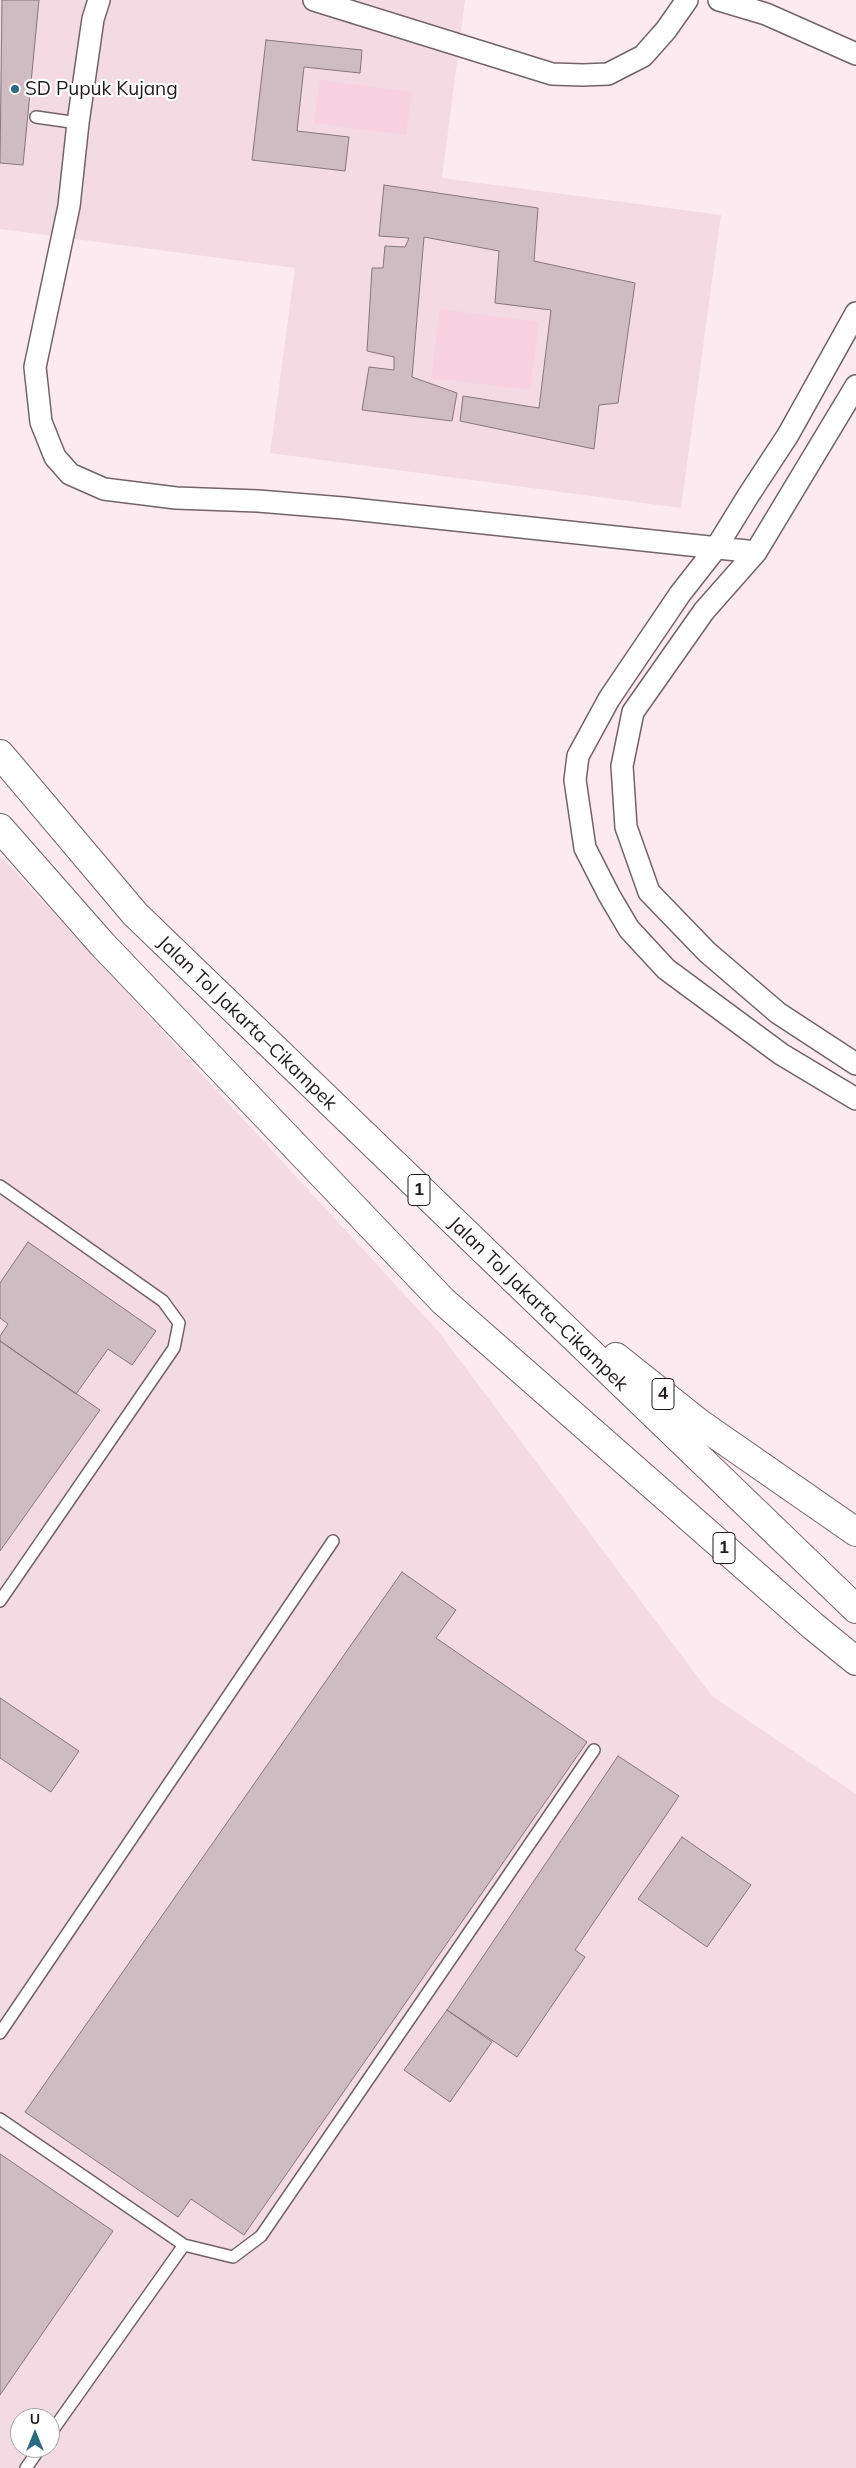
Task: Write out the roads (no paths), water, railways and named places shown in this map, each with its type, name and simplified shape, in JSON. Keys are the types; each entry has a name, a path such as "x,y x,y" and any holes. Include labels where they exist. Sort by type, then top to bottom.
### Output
{"highway":[{"name":"Jalan Tol Jakarta–Cikampek","path":"0,754 135,914 856,1609"},
{"name":"1","path":"0,828 102,944 442,1300 813,1626 856,1661"},
{"name":"4","path":"478,1246 699,1423 856,1532"},
{"path":"813,1626 856,1674"}],"street":[{"path":"99,0 93,19 78,123 69,206 35,367 41,422 55,457 70,474 104,489 176,498 258,501 343,508 756,552"},
{"path":"314,0 552,74 583,75 608,74 643,56 666,30 687,0"},
{"path":"719,0 766,14 856,54"},
{"path":"856,313 788,435 716,548 680,594 609,699 578,756 575,780 585,848 629,929 666,969 781,1054 856,1099"},
{"path":"856,386 756,552 704,611 632,712 622,766 626,827 650,892 707,952 778,1013 856,1064"}],"lane":[{"path":"36,117 78,123"},
{"path":"0,1186 163,1300 179,1322 174,1348 0,1601"},
{"path":"0,2033 333,1541"},
{"path":"0,2119 184,2245 232,2256 261,2236 594,1750"},
{"path":"60,2420 184,2245"}],"place":[{"name":"SD Pupuk Kujang","path":"15,89"}]}
